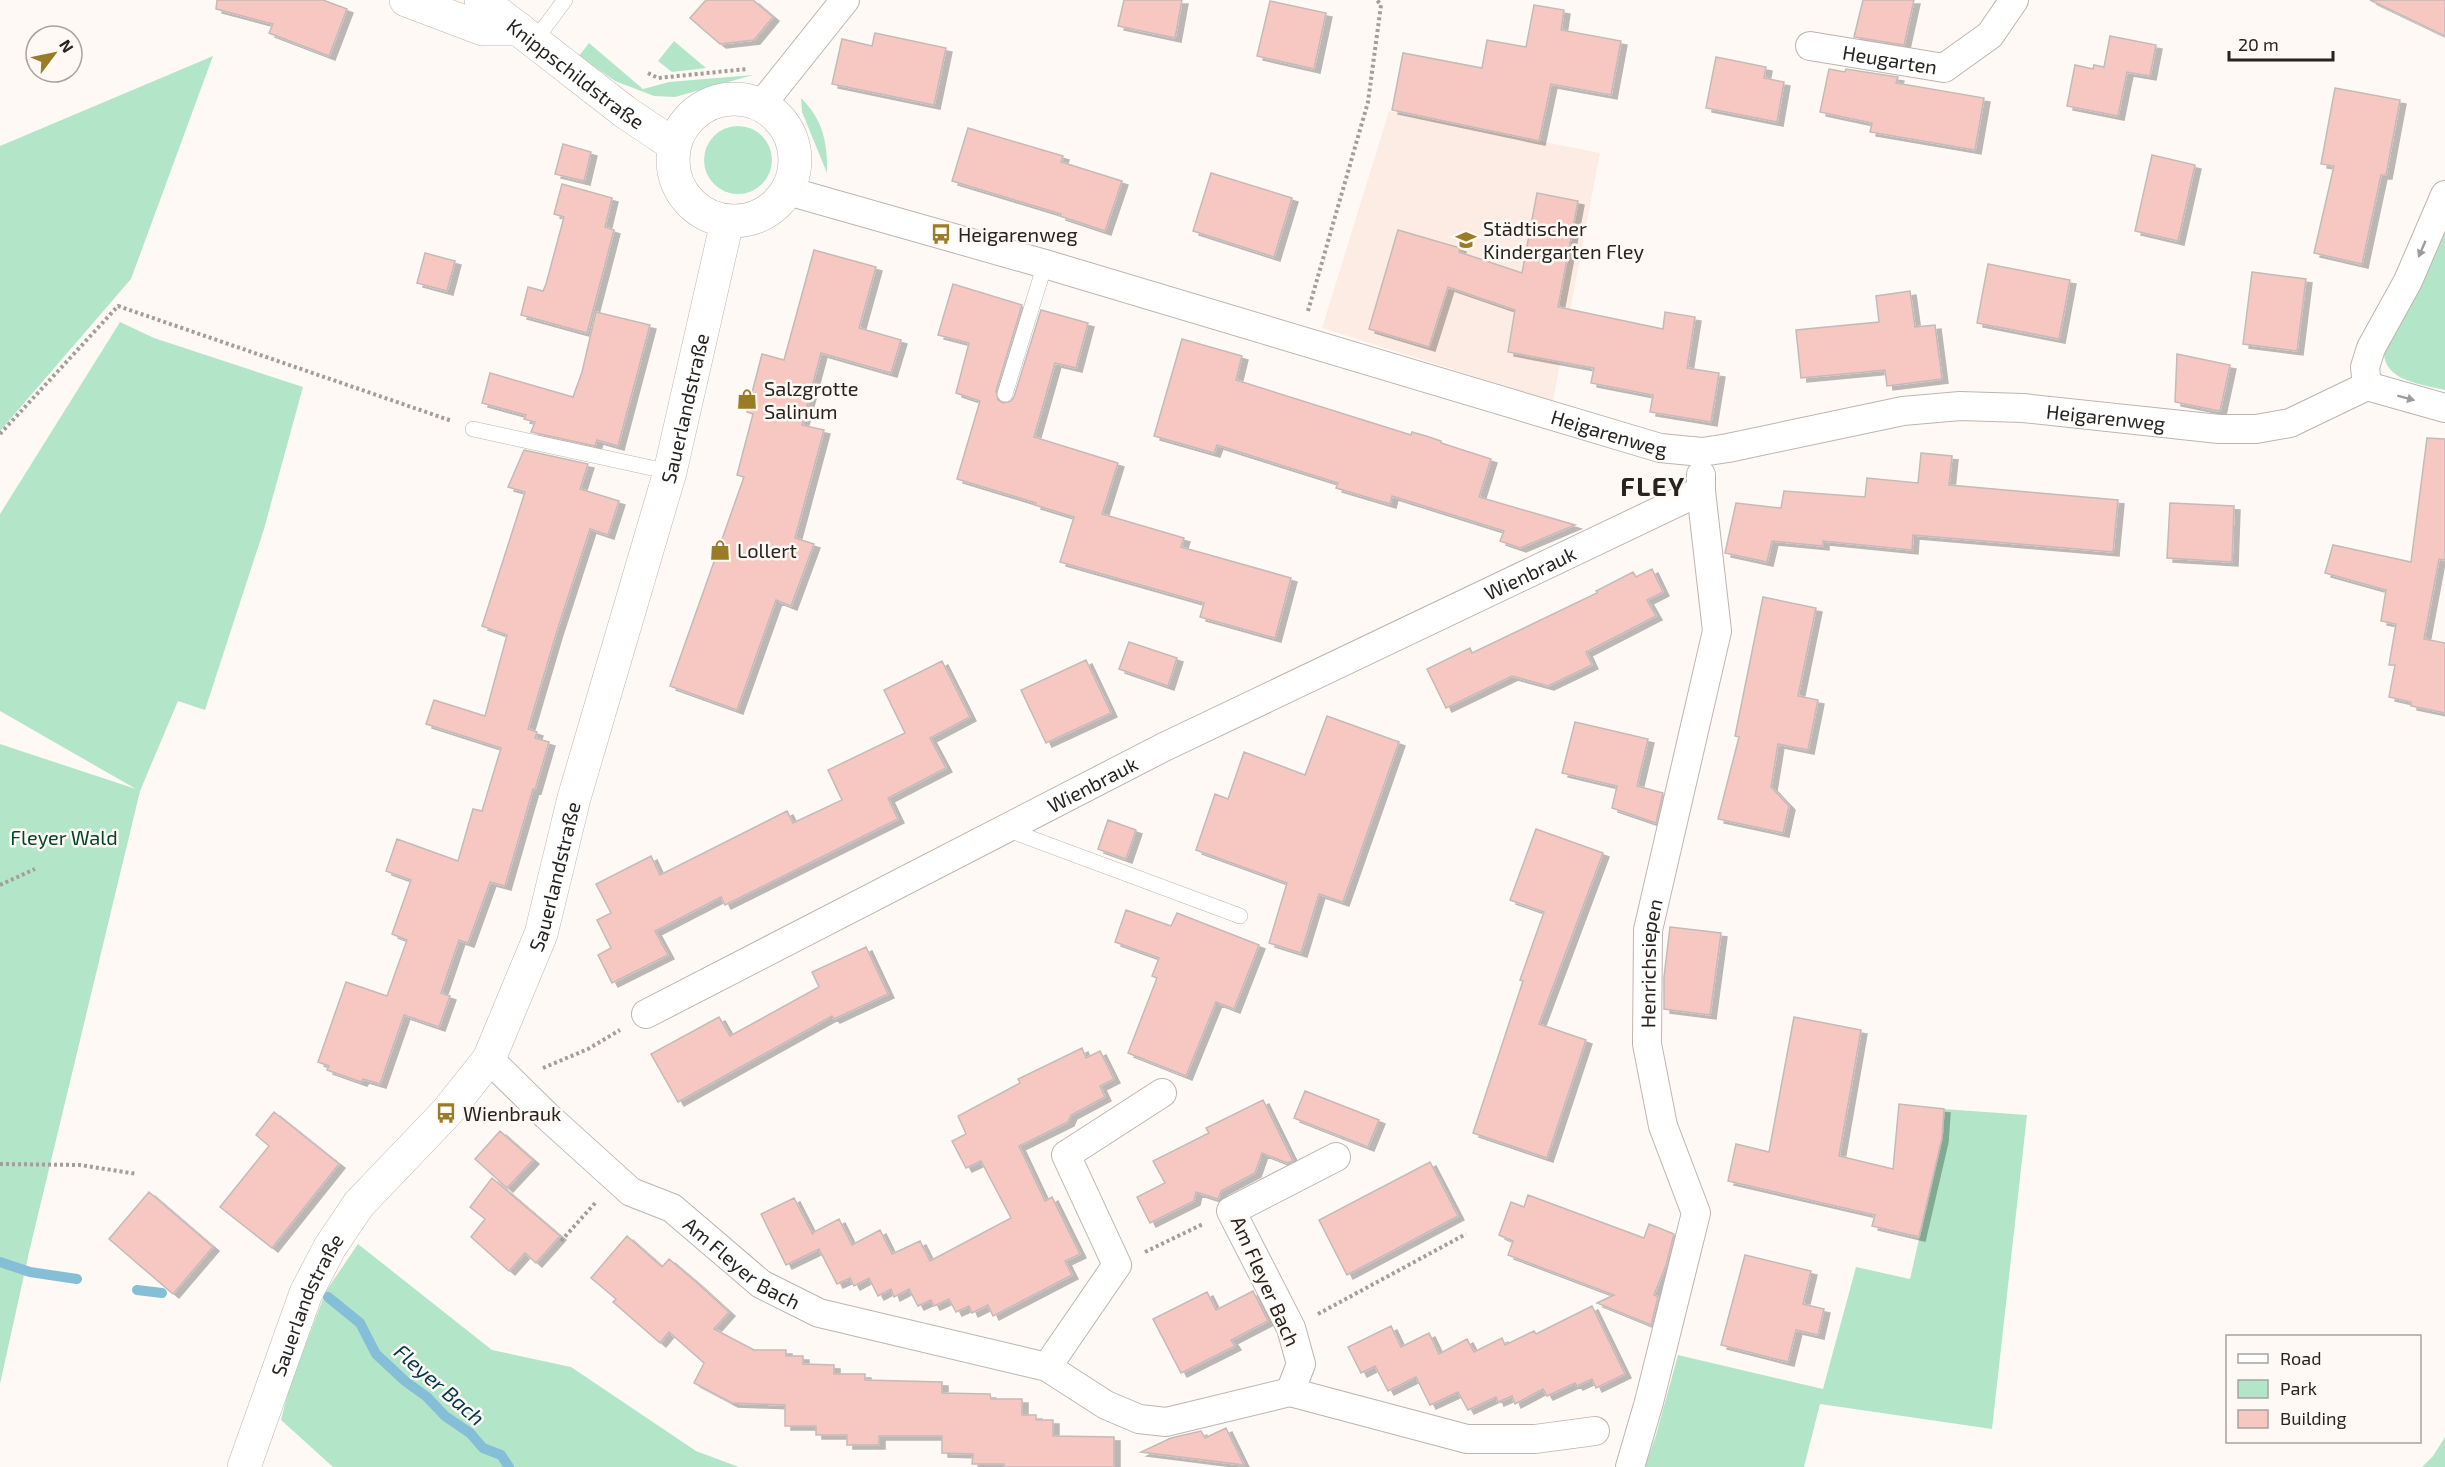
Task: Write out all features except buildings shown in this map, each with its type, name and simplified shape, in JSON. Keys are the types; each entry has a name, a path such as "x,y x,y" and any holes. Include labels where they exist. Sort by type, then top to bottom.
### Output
{"street":[{"path":"406,0 483,29 527,34"},
{"name":"Knippschildstraße","path":"481,0 625,112 674,145"},
{"path":"771,92 781,120 794,142 796,167 788,191 772,209 751,220 727,222 702,214 682,196 672,171 674,145 686,120 708,103 771,92 845,0"},
{"name":"Heugarten","path":"1810,46 1944,68 1989,35 2014,0"},
{"name":"Heigarenweg","path":"788,191 1045,264 1660,448 1702,452 1903,411 1960,406 2022,408 2219,429 2256,429 2290,423 2367,386"},
{"path":"2445,195 2408,281 2371,348 2365,368 2367,386 2445,408"},
{"name":"Sauerlandstraße","path":"244,1467 306,1293 330,1247 359,1204 446,1113 489,1059 541,934 574,798 670,472 727,222"},
{"name":"Henrichsiepen","path":"1630,1467 1696,1213 1663,1126 1647,1044 1648,930 1717,631 1701,491 1702,452"},
{"name":"Wienbrauk","path":"646,1014 1164,747 1701,491"},
{"name":"Am Fleyer Bach","path":"489,1059 631,1192 672,1208 761,1284 819,1313 1047,1367 1106,1406 1138,1419 1166,1422 1290,1392 1467,1439 1535,1438 1595,1431"},
{"path":"1047,1367 1117,1265 1066,1155 1162,1093"},
{"name":"Am Fleyer Bach","path":"1290,1392 1301,1364 1291,1328 1231,1211 1336,1156"}],"lane":[{"path":"527,34 565,0"},
{"path":"1005,394 1045,264"},
{"path":"473,429 670,472"},
{"path":"1006,829 1240,916"}],"path":[{"path":"1300,341 1368,102 1381,5 1377,0"},
{"path":"648,74 658,78 757,68 771,92"},
{"path":"0,434 118,306 473,429"},
{"path":"0,885 34,869"},
{"path":"542,1068 588,1049 646,1014"},
{"path":"0,1164 80,1165 137,1174"},
{"path":"561,1241 617,1179"},
{"path":"1117,1265 1231,1211"},
{"path":"1291,1328 1466,1234"}],"shaded area":[{"name":"Städtischer Kindergarten Fley","path":"1389,111 1600,153 1553,401 1322,328"}],"green space":[{"path":"674,41 706,68 672,72 658,61"},
{"path":"589,43 643,89 669,82 753,75 675,97 654,96 615,81 579,56"},
{"path":"213,56 131,279 0,431 0,146"},
{"path":"801,98 814,114 823,132 827,173 802,112"},
{"path":"738,126 751,129 762,136 769,147 772,160 769,173 762,184 751,191 738,194 725,191 714,184 707,173 704,160 707,147 714,136 725,129"},
{"path":"2445,222 2445,390 2414,383 2396,374 2389,368 2384,348"},
{"name":"Fleyer Wald","path":"120,322 154,338 303,387 264,529 205,710 178,701 140,791 30,1248 0,1384 0,744 136,789 0,711 0,514"},
{"path":"1944,1109 2027,1115 1992,1429 1820,1404 1804,1467 1645,1467 1678,1355 1823,1389 1856,1267 1910,1279 1941,1142"},
{"path":"358,1244 492,1350 571,1367 696,1451 739,1467 333,1467 281,1420 289,1388 326,1291"},
{"path":"2445,1437 2445,1467 2422,1467 2433,1456"}],"waterway":[{"name":"Fleyer Bach","path":"0,1262 30,1272 77,1279"},
{"name":"Fleyer Bach","path":"137,1290 162,1293"},
{"name":"Fleyer Bach","path":"328,1297 360,1323 376,1354 405,1381 427,1397 445,1416 470,1433 483,1448 501,1455 509,1467"}],"place":[{"name":"Heigarenweg","path":"941,234"},
{"name":"Städtischer Kindergarten Fley","path":"1466,240"},
{"name":"Salzgrotte Salinum","path":"747,399"},
{"name":"Lollert","path":"720,550"},
{"name":"Wienbrauk","path":"446,1113"}],"district":[{"name":"FLEY","path":"1653,485"}]}
